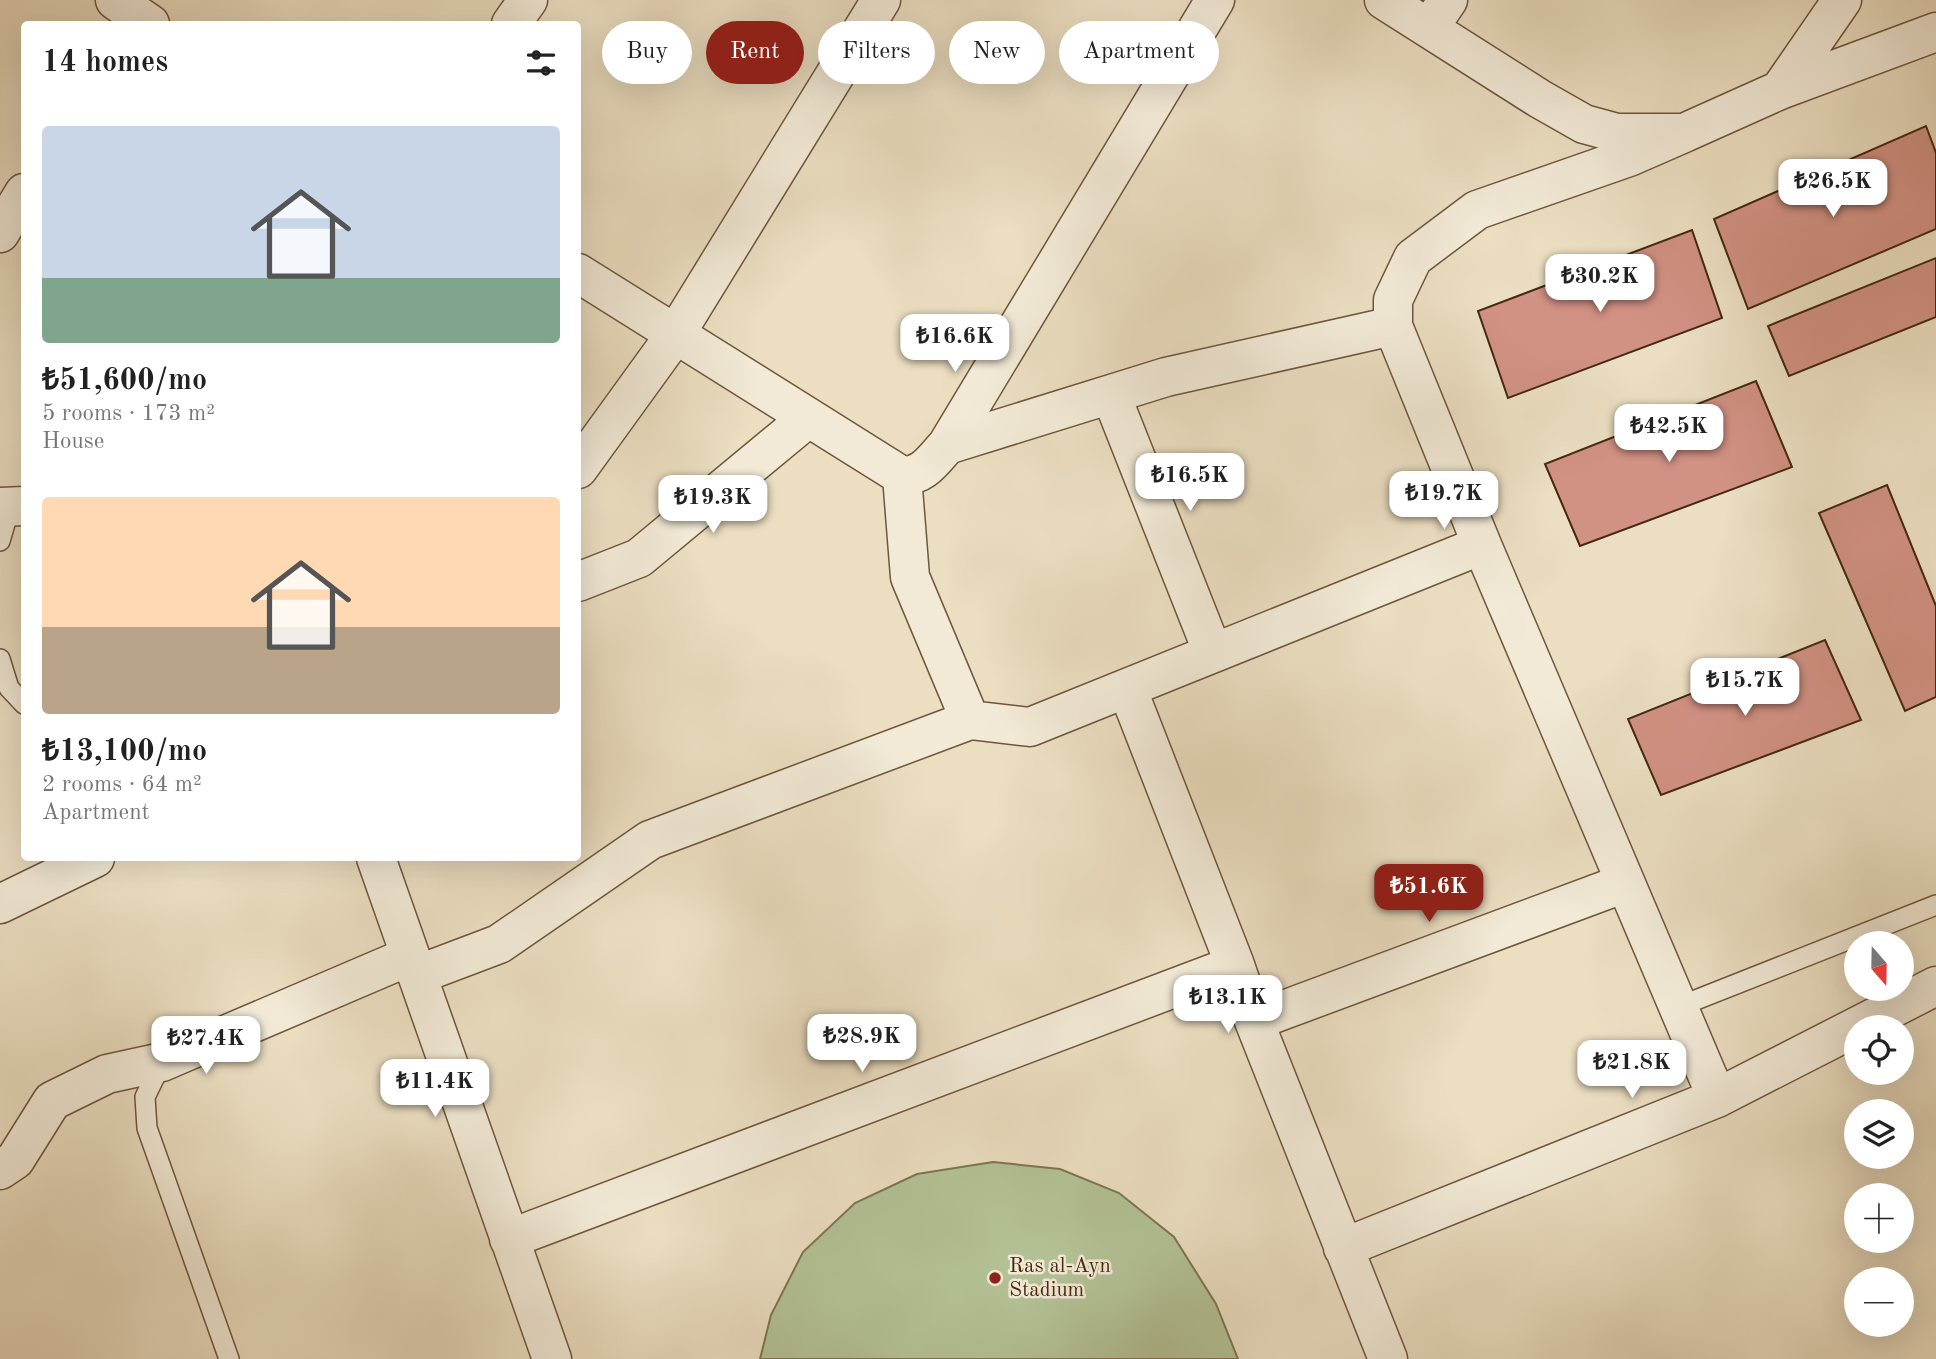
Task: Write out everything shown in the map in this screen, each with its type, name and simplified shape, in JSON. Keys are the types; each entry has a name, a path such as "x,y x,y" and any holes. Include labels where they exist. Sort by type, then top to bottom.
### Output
{"street":[{"path":"513,21 528,0"},
{"path":"581,465 675,335 881,0"},
{"path":"581,275 902,476 914,476 947,445 1214,0"},
{"path":"1384,0 1439,14 1540,99 1584,124 1617,132 1684,133"},
{"path":"1780,90 1842,0"},
{"path":"1717,1098 1482,545 1393,326 1393,300 1413,258 1477,210 1629,157 1780,90 1936,32"},
{"path":"0,233 21,198"},
{"path":"947,445 1166,377 1393,326"},
{"path":"1111,395 1213,653"},
{"path":"581,581 639,558 808,418"},
{"path":"902,476 910,577 970,720"},
{"path":"5,1172 51,1101 107,1074 162,1062 413,966 499,944 650,840 970,720 1030,727 1482,545"},
{"path":"1127,688 1235,965 1254,1021 1388,1359"},
{"path":"0,904 89,861"},
{"path":"377,861 552,1359"},
{"path":"1254,1021 1625,883"},
{"path":"509,1239 1235,965"},
{"path":"1343,1248 1717,1098 1936,986"}],"lane":[{"path":"0,659 9,688 21,701"},
{"path":"1678,1007 1936,905"},
{"path":"162,1062 145,1097 147,1128 229,1359"}],"green space":[{"name":"Ras al-Ayn Stadium","path":"993,1162 1060,1169 1119,1193 1174,1237 1216,1304 1238,1359 760,1359 771,1315 803,1252 855,1203 917,1174"}],"building":[{"path":"1926,126 1936,153 1936,229 1748,309 1714,219"},
{"path":"1692,230 1722,318 1508,398 1478,311"},
{"path":"1936,258 1936,317 1789,376 1768,326"},
{"path":"1756,381 1792,467 1580,546 1545,464"},
{"path":"1887,485 1936,606 1936,697 1905,711 1819,513"},
{"path":"1825,640 1861,720 1661,795 1628,719"}],"place":[{"name":"Ras al-Ayn Stadium","path":"995,1278"}]}
